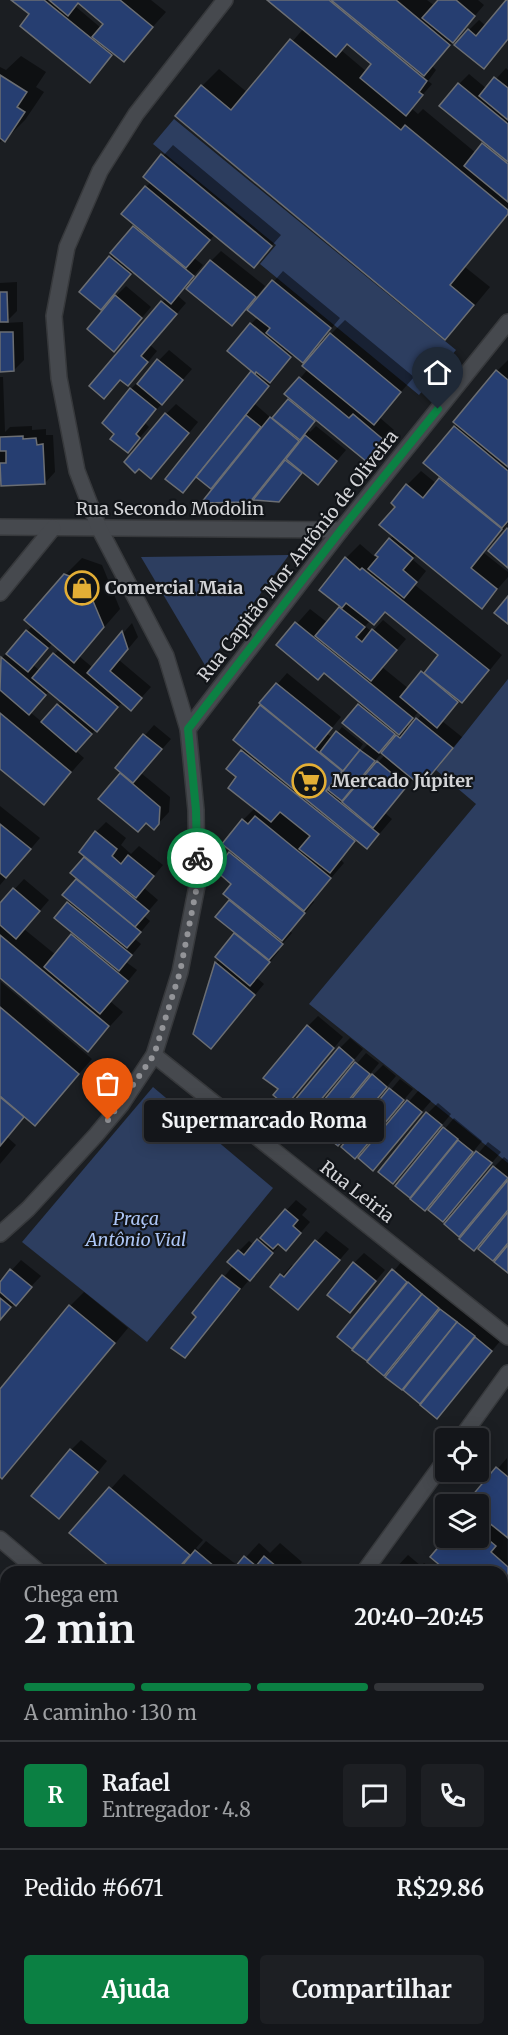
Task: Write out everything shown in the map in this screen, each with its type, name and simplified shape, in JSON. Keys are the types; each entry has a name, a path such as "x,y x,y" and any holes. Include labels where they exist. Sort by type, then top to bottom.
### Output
{"street":[{"path":"0,1234 28,1209 96,1135 121,1104 154,1055 180,972 197,886 196,810 188,729 166,656 99,528 77,471 58,378 54,316 67,247 100,171 136,114 225,0"},
{"name":"Rua Capitão Mor Antônio de Oliveira","path":"188,729 341,530 508,322"},
{"name":"Rua Secondo Modolin","path":"0,527 341,530"},
{"path":"0,593 53,528"},
{"name":"Rua Leiria","path":"154,1055 508,1337"},
{"path":"468,1428 508,1373"},
{"path":"368,1566 435,1475"},
{"path":"0,1539 32,1566"}],"green space":[{"path":"174,119 456,350 419,395 260,264 276,245 153,144"},
{"path":"289,555 206,667 141,557"},
{"path":"508,679 508,1163 309,1004 476,804 436,770"},
{"name":"Praça Antônio Vial","path":"153,1087 273,1188 147,1342 22,1242"}],"building":[{"path":"11,0 44,0 112,55 90,83 20,26 29,14"},
{"path":"49,0 120,0 153,27 124,62 92,37 103,24 78,3 68,16"},
{"path":"267,0 329,0 427,81 419,92 423,95 406,116 360,78 371,64 347,44 336,57"},
{"path":"331,0 396,0 450,45 424,76"},
{"path":"438,0 456,0 475,16 453,43 422,18"},
{"path":"508,0 508,39 484,69 454,45 468,29 476,36"},
{"path":"290,39 401,130 405,125 508,210 508,214 450,285 474,305 445,340 175,116 201,85 231,110"},
{"path":"0,75 27,92 17,107 25,112 5,142 0,138"},
{"path":"494,77 508,88 508,120 479,96"},
{"path":"458,83 508,124 508,162 439,106"},
{"path":"482,143 508,164 508,202 464,166"},
{"path":"161,154 272,246 254,268 143,177"},
{"path":"145,186 210,240 186,268 121,214"},
{"path":"133,226 194,276 171,304 110,253"},
{"path":"109,256 131,274 101,310 79,292"},
{"path":"210,260 256,297 232,326 186,289"},
{"path":"272,280 331,328 303,363 266,333 270,328 247,310"},
{"path":"0,292 7,292 8,322 0,322"},
{"path":"115,295 142,318 114,352 87,329"},
{"path":"161,301 177,314 141,356 148,362 128,386 120,380 104,399 89,386"},
{"path":"250,323 291,357 270,383 227,351"},
{"path":"0,332 13,332 14,371 0,372"},
{"path":"330,333 401,392 374,425 302,366"},
{"path":"157,359 183,380 162,405 137,384"},
{"path":"496,370 508,380 508,467 453,422"},
{"path":"251,371 269,386 183,493 165,479"},
{"path":"299,377 349,418 353,414 385,441 367,462 284,394"},
{"path":"130,388 156,409 136,434 140,438 128,453 110,439 114,434 102,423"},
{"path":"288,399 315,421 300,440 272,418"},
{"path":"165,413 189,433 151,479 139,469 135,473 124,462"},
{"path":"246,415 261,427 211,489 196,477"},
{"path":"270,417 299,441 250,502 201,503"},
{"path":"454,426 508,471 508,521 502,528 423,463"},
{"path":"305,435 337,461 318,485 286,459"},
{"path":"23,436 23,439 36,438 37,445 43,444 45,484 1,486 0,463 6,463 6,451 0,451 0,437"},
{"path":"285,460 302,473 279,502 253,500"},
{"path":"439,478 502,529 471,568 497,589 482,609 379,525 395,507 391,503 406,484 423,498"},
{"path":"508,529 508,568 488,551"},
{"path":"389,538 413,558 403,570 417,582 404,598 368,569 378,557 375,555"},
{"path":"345,557 360,570 362,568 489,670 462,703 424,673 438,655 385,612 374,625 346,603 342,608 319,590"},
{"path":"64,574 85,582 104,627 74,663 24,620"},
{"path":"508,596 508,624 494,613"},
{"path":"339,607 365,627 356,637 362,642 372,629 397,650 371,681 315,636"},
{"path":"295,622 413,718 399,735 324,673 318,680 276,645"},
{"path":"26,630 48,648 28,672 6,654"},
{"path":"122,631 128,649 110,671 142,698 131,711 87,673"},
{"path":"53,653 118,707 97,732 32,678"},
{"path":"1,657 46,695 29,715 0,690"},
{"path":"421,671 458,702 437,728 400,697"},
{"path":"276,683 332,728 315,749 259,703"},
{"path":"57,704 92,734 76,752 41,722"},
{"path":"358,704 395,734 379,753 342,723"},
{"name":"Mercado Júpiter","path":"260,705 342,771 326,791 379,834 367,849 233,740"},
{"path":"0,713 71,772 44,805 0,769"},
{"path":"416,718 453,748 430,776 416,782 381,753 396,735 400,738"},
{"path":"336,731 360,750 343,771 320,752"},
{"path":"143,734 162,749 133,783 115,768"},
{"path":"241,750 355,841 330,873 299,849 310,836 280,812 271,822 228,788 236,777 226,769"},
{"path":"360,750 375,761 342,801 328,790"},
{"path":"377,761 407,786 373,828 342,802"},
{"path":"120,773 160,807 159,824 154,830 146,823 138,832 98,799"},
{"path":"255,816 331,878 304,911 222,844 242,819 248,824"},
{"path":"0,824 31,849 6,878 0,873"},
{"path":"95,831 117,849 112,856 121,864 128,855 154,876 136,898 79,852"},
{"path":"229,852 305,913 282,941 223,894 231,884 215,870"},
{"path":"84,857 149,911 135,927 70,873"},
{"path":"76,879 141,932 127,948 62,895"},
{"path":"13,888 40,911 16,939 0,925 0,903"},
{"path":"229,900 283,944 269,960 215,917"},
{"path":"67,902 132,955 119,971 54,918"},
{"path":"234,933 270,962 250,986 215,957"},
{"path":"71,934 128,981 100,1014 44,967"},
{"path":"0,935 109,1026 88,1052 0,978"},
{"path":"215,962 255,995 211,1049 193,1034"},
{"path":"0,1007 79,1074 35,1126 0,1096"},
{"path":"307,1025 334,1048 286,1106 273,1095 278,1089 263,1078"},
{"path":"339,1047 354,1060 294,1132 279,1119"},
{"path":"355,1062 370,1074 322,1133 307,1121"},
{"path":"372,1074 387,1087 338,1146 323,1134"},
{"path":"389,1088 404,1100 355,1159 341,1147"},
{"path":"0,1097 24,1117 0,1146"},
{"path":"407,1100 422,1112 373,1171 358,1158"},
{"path":"426,1112 442,1125 393,1184 378,1172"},
{"path":"443,1127 458,1139 410,1198 395,1186"},
{"path":"458,1140 473,1152 425,1211 410,1199"},
{"path":"476,1151 492,1163 443,1222 428,1210"},
{"path":"493,1166 508,1178 459,1237 444,1224"},
{"path":"508,1180 508,1210 474,1251 459,1239"},
{"path":"285,1209 298,1220 293,1226 301,1233 286,1251 278,1244 273,1249 260,1238"},
{"path":"508,1212 508,1243 493,1261 478,1249"},
{"path":"257,1239 273,1253 250,1281 227,1262 238,1250 244,1255"},
{"path":"315,1240 340,1260 298,1310 270,1287 280,1274 284,1277"},
{"path":"508,1245 508,1273 494,1262"},
{"path":"353,1262 376,1281 350,1313 327,1295"},
{"path":"10,1269 32,1287 16,1306 0,1292 0,1282"},
{"path":"392,1269 407,1282 352,1349 337,1337"},
{"path":"222,1275 240,1289 185,1358 171,1348 196,1317 192,1313"},
{"path":"408,1282 422,1294 367,1361 352,1350"},
{"path":"422,1294 439,1308 384,1376 367,1362"},
{"path":"0,1298 11,1307 0,1320"},
{"path":"69,1305 115,1343 2,1479 0,1477 0,1389"},
{"path":"440,1309 457,1322 402,1390 385,1377"},
{"path":"457,1322 475,1336 420,1404 403,1390"},
{"path":"475,1337 492,1351 437,1419 420,1405"},
{"path":"70,1449 98,1472 59,1519 31,1496"},
{"path":"496,1467 508,1477 508,1538 489,1523 489,1494 474,1494 484,1482 489,1482 489,1475"},
{"path":"109,1487 190,1555 180,1566 109,1566 69,1533"},
{"path":"489,1540 496,1546 491,1552 507,1566 441,1566 430,1557 438,1548 489,1548"},
{"path":"195,1550 214,1566 182,1566"},
{"path":"244,1556 256,1566 236,1566"},
{"path":"264,1556 276,1566 256,1566"}],"way so far":[{"path":"108,1120 154,1055 180,972 197,886 197,858"}],"place":[{"name":"Comercial Maia","path":"82,588"},
{"name":"Mercado Júpiter","path":"309,781"},
{"name":"Supermarcado Roma","path":"108,1120"}],"route":[{"path":"197,858 196,810 188,729 341,530 438,409"}]}
